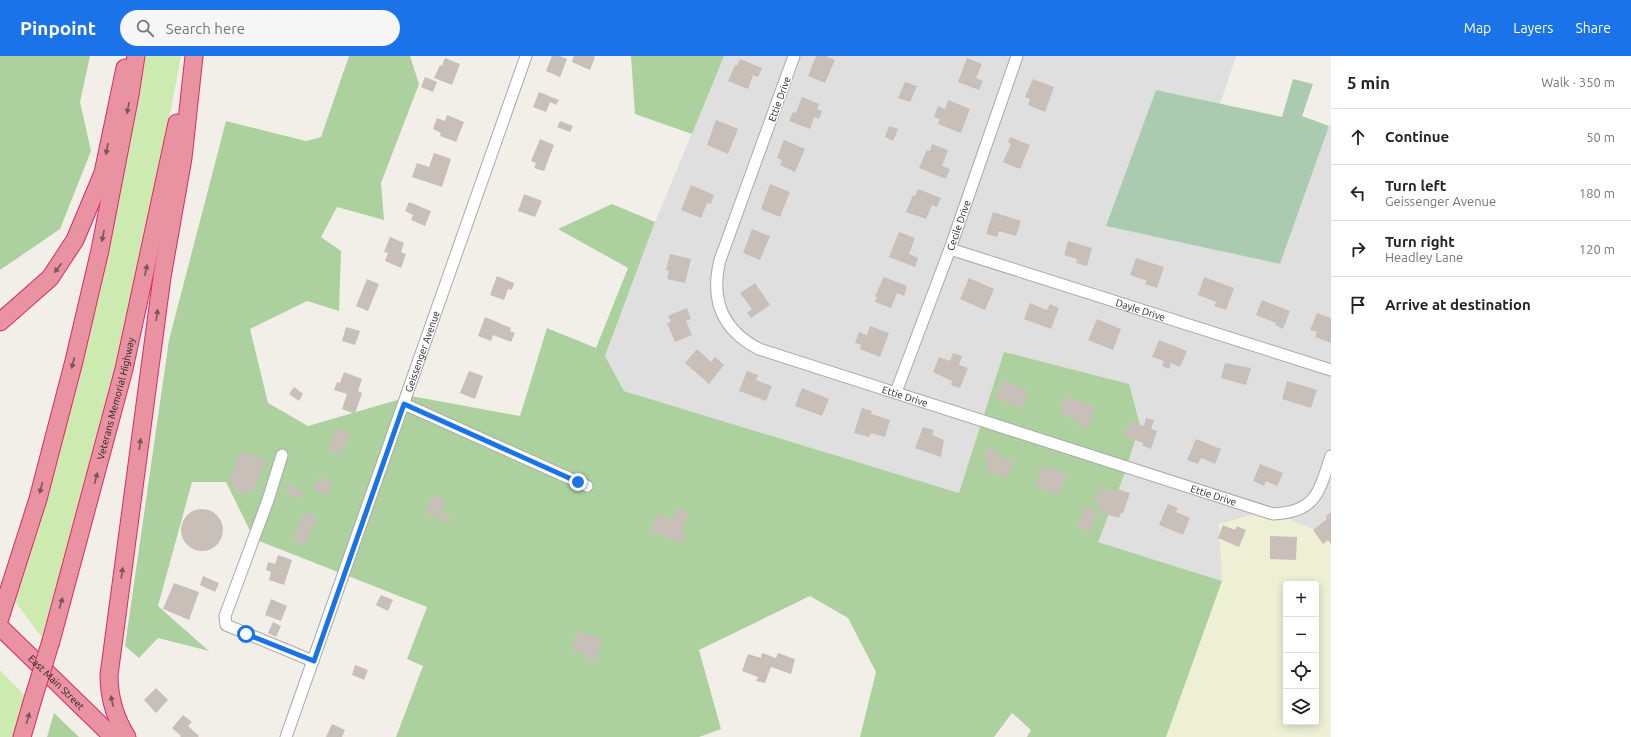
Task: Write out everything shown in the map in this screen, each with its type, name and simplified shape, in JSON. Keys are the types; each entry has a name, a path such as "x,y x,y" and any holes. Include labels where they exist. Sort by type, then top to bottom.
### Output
{"highway":[{"path":"0,322 50,278 75,240 102,173 128,56"},
{"path":"0,618 38,499 76,354 100,250 130,95 136,56"},
{"name":"Veterans Memorial Highway","path":"22,737 51,641 124,368 163,195 189,56"},
{"path":"127,737 120,726 114,709 109,687 109,675 162,277 183,158 194,56"},
{"name":"East Main Street","path":"0,627 112,737"},
{"path":"64,690 102,737"}],"street":[{"name":"Geissenger Avenue","path":"286,737 526,56"},
{"name":"Ettie Drive","path":"794,56 720,260 717,274 718,302 728,325 737,335 753,346 1273,514 1295,510 1306,505 1317,496 1331,456"},
{"name":"Cecile Drive","path":"896,392 950,249 1017,56"},
{"name":"Dayle Drive","path":"950,249 1331,370"},
{"path":"404,404 587,486"},
{"path":"282,455 268,500 226,616 226,626 314,661"}],"shaded area":[{"path":"724,56 1236,56 1220,104 1156,90 1107,226 1280,264 1329,126 1331,126 1331,628 1319,593 1319,581 1283,581 1283,608 1222,581 1098,542 959,494 624,391 605,356 655,222"}],"green space":[{"path":"0,56 90,56 80,102 91,151 60,229 0,270"},
{"path":"146,56 181,56 155,193 116,367 43,639 14,600 46,502 82,363 108,251"},
{"path":"349,56 410,56 419,84 381,183 384,220 337,207 321,237 341,251 339,311 307,301 250,329 268,403 308,426 411,396 520,416 547,328 596,348 628,268 558,229 612,204 655,222 605,356 624,391 959,493 1004,352 1129,384 1140,425 1124,475 1098,542 1222,581 1166,737 1027,737 1031,730 1012,713 994,737 860,737 876,672 848,618 810,596 699,650 721,729 699,737 396,737 423,666 407,659 427,607 254,539 226,482 192,482 158,606 209,651 158,638 139,658 125,646 169,340 226,121 306,141 321,137"},
{"path":"631,56 724,56 692,134 635,114"},
{"path":"1293,79 1313,84 1302,116 1329,126 1280,264 1106,226 1156,90 1282,117"},
{"path":"1269,510 1319,532 1331,520 1331,737 1166,737 1222,581 1219,524"},
{"path":"0,670 27,698 16,737 0,737"},
{"path":"54,713 79,737 47,737"}],"building":[{"path":"552,56 560,56 567,59 560,77 546,71"},
{"path":"574,56 595,57 590,70 572,62"},
{"path":"816,56 826,56 835,60 825,83 808,76"},
{"path":"445,58 460,64 452,85 434,78 440,65 442,66"},
{"path":"967,58 982,64 976,78 983,81 979,90 958,82"},
{"path":"740,59 762,68 758,77 753,75 748,89 728,81 735,65 737,66"},
{"path":"425,77 437,82 433,92 421,87"},
{"path":"1033,79 1054,87 1045,112 1028,105 1030,99 1025,97"},
{"path":"905,82 917,86 910,102 898,98"},
{"path":"539,92 559,100 556,105 550,102 546,112 533,107"},
{"path":"802,97 819,104 817,109 822,111 819,119 814,117 810,129 789,121 793,112 796,113"},
{"path":"948,100 970,109 961,133 938,124 940,119 934,117 938,106 945,109"},
{"path":"447,115 464,122 456,142 440,136 441,133 433,129 437,118 445,121"},
{"path":"716,120 738,129 728,154 707,145"},
{"path":"560,121 573,126 570,132 557,127"},
{"path":"889,126 898,129 893,141 885,137"},
{"path":"1010,137 1030,145 1020,169 1003,162 1011,144 1008,142"},
{"path":"540,139 554,145 544,171 534,168 536,163 531,161"},
{"path":"784,140 805,149 795,172 780,165 782,160 777,158"},
{"path":"932,144 948,150 942,166 950,169 946,179 919,168 927,150 930,151"},
{"path":"434,153 451,159 442,187 412,177 417,163 429,167"},
{"path":"770,184 790,192 780,217 761,209"},
{"path":"691,185 714,195 711,204 707,203 701,218 681,210"},
{"path":"918,189 941,198 937,207 932,205 926,219 906,212 913,195 915,196"},
{"path":"524,194 542,201 535,217 518,211"},
{"path":"409,202 431,211 425,226 411,220 413,215 405,211"},
{"path":"993,212 1021,221 1016,236 999,231 997,237 986,234"},
{"path":"752,229 770,236 760,260 743,253"},
{"path":"899,232 915,238 909,254 918,258 915,267 889,257"},
{"path":"390,237 404,243 401,252 406,254 401,268 385,261 388,253 384,252"},
{"path":"1068,241 1092,248 1087,266 1076,263 1077,259 1064,255"},
{"path":"670,254 691,259 685,283 667,279 669,271 666,270"},
{"path":"1136,258 1164,267 1157,288 1145,284 1147,281 1130,275"},
{"path":"497,276 514,283 512,290 508,289 504,300 490,295"},
{"path":"884,277 907,286 904,296 897,293 891,308 875,302 877,297 875,296"},
{"path":"1204,277 1234,288 1226,310 1214,306 1216,302 1198,295"},
{"path":"969,278 994,289 985,310 960,299"},
{"path":"367,279 379,284 368,311 356,306"},
{"path":"755,283 770,305 751,318 747,313 752,309 740,293"},
{"path":"1262,300 1290,311 1283,329 1275,325 1276,323 1256,315"},
{"path":"1030,303 1047,310 1050,304 1059,308 1051,329 1024,319"},
{"path":"687,308 691,319 686,321 692,335 675,342 667,323 671,322 668,316"},
{"path":"1317,313 1331,318 1331,343 1315,337 1317,332 1310,330"},
{"path":"485,317 511,328 510,331 515,333 511,342 493,335 491,341 478,336"},
{"path":"1097,319 1121,329 1113,350 1088,340"},
{"path":"870,326 889,333 880,357 860,349 861,345 855,343 859,332 867,335"},
{"path":"346,327 360,331 355,345 342,341"},
{"path":"1159,340 1187,351 1180,367 1171,363 1169,369 1162,366 1164,361 1152,357"},
{"path":"697,349 711,362 715,357 724,365 709,384 685,363"},
{"path":"953,353 962,356 959,365 968,368 960,388 951,385 952,381 933,372 939,357 950,361"},
{"path":"1225,363 1251,368 1246,385 1221,378"},
{"path":"469,371 483,376 475,399 460,393"},
{"path":"747,371 758,375 756,380 772,386 766,401 739,391"},
{"path":"344,372 362,379 358,391 362,393 355,414 342,409 347,394 334,390 337,382 340,383"},
{"path":"1002,380 1029,391 1022,409 995,398"},
{"path":"1287,381 1317,390 1311,408 1282,399"},
{"path":"294,387 303,394 299,401 289,394"},
{"path":"802,388 829,399 822,416 795,406"},
{"path":"1065,397 1095,406 1088,429 1076,425 1078,420 1060,414"},
{"path":"862,408 872,411 871,414 890,420 885,437 871,433 869,437 854,433"},
{"path":"1146,418 1154,420 1151,429 1157,431 1151,449 1143,446 1143,443 1123,436 1129,421 1144,426"},
{"path":"923,427 934,430 932,435 944,440 941,457 915,448"},
{"path":"337,428 350,434 341,455 328,449"},
{"path":"1196,439 1221,449 1215,464 1201,458 1198,464 1187,460"},
{"path":"987,447 998,451 996,455 1013,462 1007,478 985,469 989,460 983,458"},
{"path":"241,451 265,460 253,491 249,489 247,495 233,490 235,484 229,482"},
{"path":"1260,464 1283,473 1277,486 1266,481 1264,486 1253,481"},
{"path":"1042,466 1067,473 1060,495 1036,487"},
{"path":"319,476 332,482 327,495 313,490"},
{"path":"288,484 304,492 300,499 284,492"},
{"path":"1099,487 1117,492 1118,489 1130,493 1123,513 1121,513 1119,518 1099,512 1101,506 1094,504"},
{"path":"432,495 445,500 441,512 451,516 449,522 425,513"},
{"path":"1168,504 1178,508 1176,512 1190,518 1183,535 1159,525"},
{"path":"1086,506 1098,512 1089,532 1077,527"},
{"path":"677,508 689,513 681,532 686,534 682,543 651,531 658,514 672,520"},
{"path":"198,509 206,509 217,515 223,526 223,534 217,545 206,551 198,551 187,545 181,534 181,526 187,515"},
{"path":"304,512 317,517 305,545 292,540"},
{"path":"1331,512 1331,544 1328,540 1323,544 1313,530 1327,519 1326,516"},
{"path":"1223,525 1235,530 1237,526 1246,530 1239,547 1218,538"},
{"path":"1270,536 1297,537 1296,560 1270,559"},
{"path":"278,555 292,560 284,585 269,580 271,572 266,570 268,562 275,564"},
{"path":"203,576 219,583 215,592 200,585"},
{"path":"174,583 199,592 189,620 163,609"},
{"path":"381,595 393,600 388,611 376,605"},
{"path":"271,599 287,606 281,621 265,615"},
{"path":"273,622 281,626 276,637 268,633"},
{"path":"576,631 602,638 596,661 586,659 587,655 572,651"},
{"path":"762,653 776,658 778,653 795,659 791,674 771,667 765,683 756,681 758,677 742,671 748,654 761,658"},
{"path":"355,665 368,670 364,680 352,675"},
{"path":"156,688 168,700 156,713 144,700"},
{"path":"183,715 192,722 188,726 199,736 198,737 180,737 181,736 172,728"},
{"path":"332,724 345,730 342,737 326,737"}],"route":[{"path":"246,634 314,661 404,404 578,482"}]}
